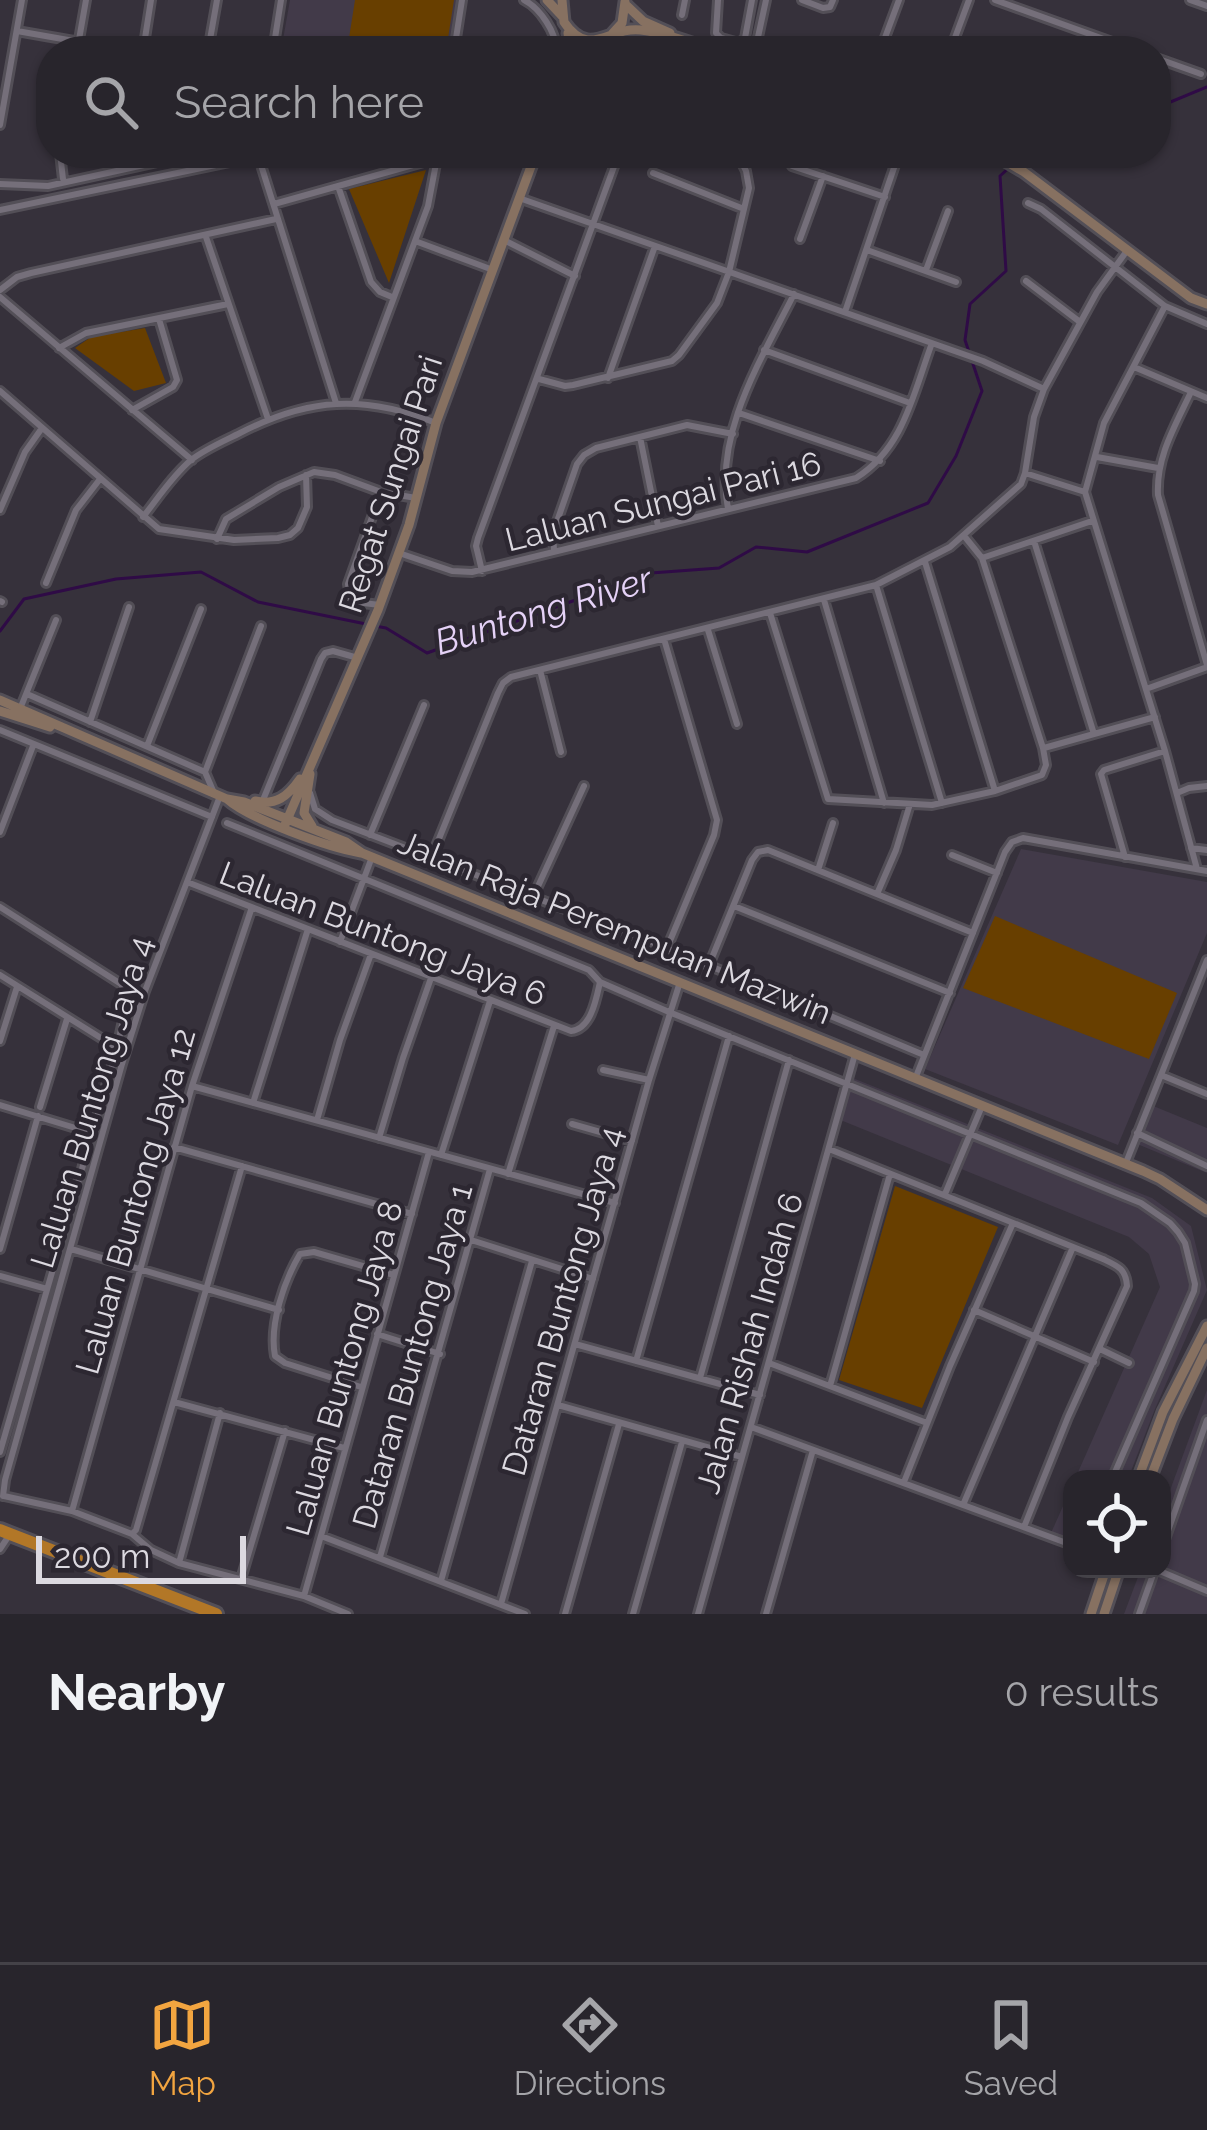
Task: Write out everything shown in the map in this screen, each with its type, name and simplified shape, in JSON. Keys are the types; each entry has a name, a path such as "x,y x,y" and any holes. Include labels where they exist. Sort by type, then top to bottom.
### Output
{"highway":[{"path":"5,1532 217,1614"}],"main road":[{"path":"547,0 578,36"},
{"path":"562,0 567,36"},
{"path":"606,36 622,23 625,2"},
{"path":"625,2 643,21 675,36"},
{"path":"612,36 635,29 665,36"},
{"name":"Regat Sungai Pari","path":"286,823 379,608 436,423 530,168"},
{"path":"1018,168 1191,298 1207,304"},
{"path":"0,700 225,797 262,803 280,800 309,769"},
{"path":"0,711 73,732"},
{"path":"309,769 304,808 307,820 325,834"},
{"path":"225,797 240,809 367,855"},
{"name":"Jalan Raja Perempuan Mazwin","path":"286,823 346,842 367,855 1160,1179 1206,1209"},
{"path":"1144,1470 1163,1412 1207,1326"},
{"path":"1145,1470 1207,1348"},
{"path":"1088,1614 1099,1578"},
{"path":"1104,1614 1116,1578"}],"street":[{"path":"0,125 22,0"},
{"path":"80,36 86,0"},
{"path":"145,36 151,0"},
{"path":"211,36 217,0"},
{"path":"275,36 281,0"},
{"path":"456,36 462,0"},
{"path":"524,0 536,8 555,36"},
{"path":"682,15 685,0"},
{"path":"718,0 719,36"},
{"path":"745,36 752,0"},
{"path":"758,36 766,0"},
{"path":"802,0 823,8 831,4"},
{"path":"886,36 899,0"},
{"path":"956,36 969,0"},
{"path":"995,0 1095,36"},
{"path":"1190,0 1207,6"},
{"path":"16,31 37,36"},
{"path":"1171,63 1201,74"},
{"path":"62,168 63,181"},
{"path":"0,184 38,187 115,168"},
{"path":"0,209 196,168"},
{"path":"263,168 336,403"},
{"path":"272,205 398,168"},
{"path":"355,402 432,193 436,168"},
{"path":"482,571 478,538 614,168"},
{"path":"538,379 565,386 662,365 679,355 717,303 729,272 749,180 744,168"},
{"path":"798,168 885,197"},
{"path":"845,312 894,168"},
{"path":"653,173 744,209"},
{"path":"800,239 823,176"},
{"path":"338,186 371,281 380,292 393,297"},
{"path":"519,198 953,350 1044,389"},
{"path":"1028,203 1165,306 1207,324"},
{"path":"926,270 948,211"},
{"path":"192,460 0,293 17,277 31,273 276,219"},
{"path":"206,237 268,419"},
{"path":"503,240 574,275"},
{"path":"415,241 493,270"},
{"path":"608,378 655,245"},
{"path":"432,856 503,683 511,677 876,585 925,562 964,535 1021,484 1044,389 1079,322 1129,249"},
{"path":"866,250 956,281"},
{"path":"1026,281 1079,322"},
{"path":"728,509 725,485 739,413 764,350 794,294"},
{"path":"59,347 86,333 228,304"},
{"path":"1165,306 1104,423 1085,492 1197,869"},
{"path":"132,410 173,387 177,380 159,319"},
{"path":"739,413 880,461 902,428 932,343"},
{"path":"764,350 910,403"},
{"path":"1134,367 1207,398"},
{"path":"0,391 159,529 251,541 290,535 307,507 310,474"},
{"path":"1146,689 1207,666 1157,495 1162,453 1191,392"},
{"path":"143,517 192,460 286,412 355,402 436,423"},
{"path":"554,550 553,533 584,455 687,425 733,434"},
{"path":"0,510 25,452 42,428"},
{"path":"640,437 658,526"},
{"path":"1096,457 1158,468"},
{"name":"Laluan Sungai Pari 16","path":"399,553 452,571 482,571 837,484 856,478 880,461"},
{"path":"1025,473 1085,492"},
{"path":"217,538 221,524 232,514 310,474 335,475 380,492 416,498"},
{"path":"46,583 76,510 100,479"},
{"path":"379,608 355,602 348,584 380,492"},
{"path":"982,558 1094,520"},
{"path":"770,613 828,799 942,803 1042,776 1046,766 1043,748 982,558 964,535"},
{"path":"1034,541 1094,734"},
{"path":"925,562 995,791"},
{"path":"876,585 942,803"},
{"path":"824,600 884,803"},
{"path":"90,722 129,607"},
{"path":"147,746 201,609"},
{"path":"20,709 56,620"},
{"path":"205,772 261,626"},
{"path":"708,628 737,724"},
{"path":"664,639 717,820 668,948"},
{"path":"262,803 320,659 333,651 358,658"},
{"path":"540,670 561,752"},
{"path":"27,694 205,772 225,797"},
{"path":"370,835 424,705"},
{"path":"1043,748 1154,717"},
{"path":"0,730 212,817"},
{"path":"0,832 34,744"},
{"path":"1125,857 1101,774 1165,751"},
{"path":"1178,794 1207,786"},
{"path":"534,895 584,787"},
{"path":"308,790 322,815 668,948 924,1055"},
{"name":"Laluan Buntong Jaya 4","path":"1,1496 128,1046 212,817 225,797"},
{"path":"877,894 910,805"},
{"path":"227,823 589,970 600,982 669,1012 1141,1203 1170,1222 1184,1243 1195,1284 1116,1470"},
{"path":"818,870 833,823"},
{"path":"915,1079 1012,842 1023,838 1207,871"},
{"path":"1190,848 1207,850"},
{"path":"709,965 752,860 758,852 768,850 973,933"},
{"path":"340,942 367,855"},
{"path":"952,855 997,873"},
{"name":"Laluan Buntong Jaya 6","path":"187,882 571,1031 585,1026 600,982"},
{"path":"734,906 950,993"},
{"name":"Laluan Buntong Jaya 12","path":"72,1511 192,1086 252,907"},
{"path":"0,908 121,984 128,997 0,1452"},
{"path":"253,1103 308,929"},
{"path":"317,1120 371,954"},
{"path":"1125,1165 1207,960"},
{"path":"0,975 117,1048"},
{"path":"379,1138 431,978"},
{"name":"Dataran Buntong Jaya 4","path":"501,1604 680,982"},
{"path":"0,1041 17,986"},
{"path":"441,1155 490,1001"},
{"path":"0,1249 67,1019"},
{"path":"508,1174 554,1026"},
{"path":"636,1361 729,1036"},
{"name":"Jalan Rishah Indah 6","path":"698,1614 856,1054"},
{"path":"700,1378 789,1060"},
{"path":"604,1070 649,1080"},
{"path":"1161,1075 1207,1094"},
{"path":"192,1086 615,1204"},
{"path":"0,1105 39,1112 92,1133"},
{"path":"946,1194 982,1106"},
{"path":"572,1124 632,1141"},
{"path":"1137,1133 1207,1166"},
{"path":"174,1147 412,1214"},
{"path":"829,1149 1073,1247 1126,1274 1127,1286 1024,1527"},
{"name":"Laluan Buntong Jaya 8","path":"304,1596 429,1152"},
{"path":"132,1534 242,1166"},
{"name":"Dataran Buntong Jaya 1","path":"380,1557 490,1168"},
{"path":"830,1386 890,1174"},
{"path":"904,1482 1013,1222"},
{"path":"471,1240 593,1280"},
{"path":"963,1505 1073,1247"},
{"path":"71,1249 279,1310"},
{"path":"361,1387 275,1356 272,1342 279,1310 299,1255 314,1252 394,1275"},
{"path":"441,1581 532,1261"},
{"path":"0,1276 46,1289"},
{"path":"974,1310 1094,1362"},
{"path":"377,1334 440,1354"},
{"path":"574,1345 760,1395"},
{"path":"1100,1349 1129,1363"},
{"path":"769,1363 927,1424"},
{"path":"174,1402 344,1448"},
{"path":"558,1406 742,1457"},
{"path":"178,1562 220,1413"},
{"path":"1171,1522 1207,1420"},
{"path":"565,1614 619,1424"},
{"path":"751,1427 1063,1542"},
{"path":"241,1579 285,1431"},
{"path":"633,1614 682,1442"},
{"path":"766,1614 814,1450"},
{"path":"1196,1450 1207,1455"},
{"path":"1,1496 72,1511 132,1534 151,1550 178,1562 304,1596 348,1614"},
{"path":"0,1549 5,1532"},
{"path":"321,1536 525,1614"},
{"path":"1171,1576 1207,1592"},
{"path":"1139,1614 1152,1578"}],"shaded area":[{"path":"290,0 458,0 452,36 284,36"},
{"path":"355,0 454,0 448,36 349,36"},
{"path":"426,170 389,283 349,189"},
{"path":"145,328 166,383 134,391 75,348 91,337"},
{"path":"1021,849 1207,882 1207,933 1118,1145 925,1069"},
{"path":"995,916 1177,993 1149,1059 963,988"},
{"path":"845,1075 1152,1198 1191,1226 1207,1290 1131,1470 1079,1470 1160,1287 1149,1254 1129,1237 833,1117"},
{"path":"1146,1103 1207,1128 1207,1173 1130,1141"},
{"path":"895,1186 998,1227 922,1408 839,1380"},
{"path":"1207,1390 1207,1614 1124,1614 1138,1578 1171,1578 1171,1488"},
{"path":"1063,1506 1063,1537 1051,1533"}],"waterway":[{"name":"Buntong River","path":"1171,102 1207,87"},
{"name":"Buntong River","path":"375,626 427,653 651,573 719,568 756,547 807,552 928,503 956,456 982,391 965,340 970,304 1006,271 1000,176 1009,168"},
{"name":"Buntong River","path":"0,631 24,599 116,579 201,572 258,602 366,624"}]}
